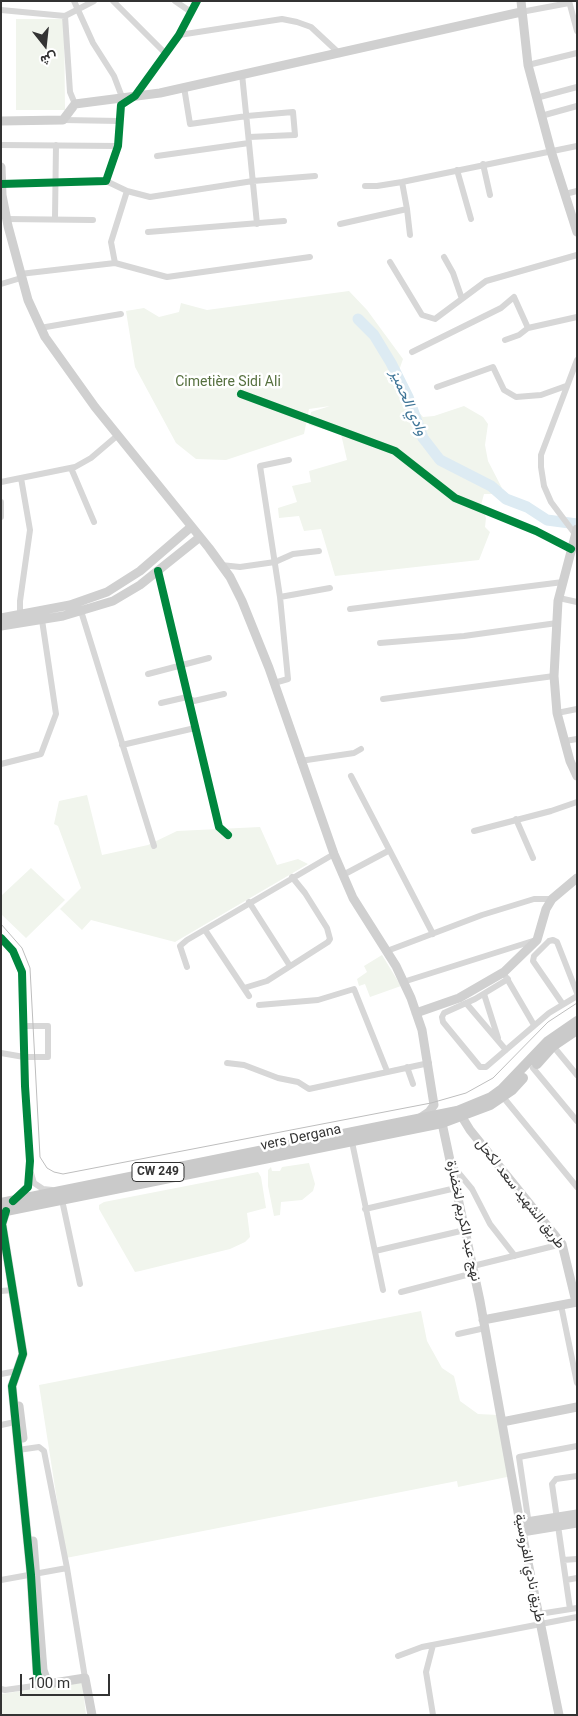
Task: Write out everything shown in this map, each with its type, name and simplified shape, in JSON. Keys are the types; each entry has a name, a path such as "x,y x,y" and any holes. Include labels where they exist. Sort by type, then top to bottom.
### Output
{"main road":[{"path":"521,1 528,65 551,151 577,232"},
{"path":"1,121 63,120 75,104 184,87 340,54 521,12"},
{"path":"1,167 6,218 28,300 40,328 87,398 221,565 242,602 274,683 334,854 353,898 387,951 404,982 416,1013 429,1063 434,1105 427,1114 415,1121"},
{"path":"1,626 26,616 102,595 128,580 191,527"},
{"path":"576,531 559,598 554,676 557,713 577,776"},
{"path":"1,618 26,616 42,620 81,611 120,597 160,570 200,537"},
{"path":"155,559 160,570"},
{"path":"416,1013 459,998 506,976 537,940 546,909 552,898 577,878"},
{"path":"300,1148 450,1113 491,1097 516,1077 548,1041 577,1021"},
{"name":"vers Dergana","path":"3,1208 300,1148 352,1142 462,1117 503,1097 553,1046 577,1030"},
{"path":"434,1105 450,1113"},
{"name":"طريق الشهيد سعد لكحل","path":"462,1117 470,1130 562,1244 576,1302"},
{"name":"نهج عبد الكريم لخضارة","path":"442,1123 484,1324 502,1422"},
{"path":"21,1449 15,1422 12,1386 23,1354 2,1226 3,1208 12,1201 61,1195"},
{"path":"484,1324 576,1302"},
{"path":"17,1371 21,1449 45,1685 86,1678 92,1715"},
{"path":"502,1422 577,1407"},
{"name":"طريق نادي الفروسية","path":"502,1422 525,1527 540,1624 559,1715"},
{"path":"525,1527 556,1522 577,1514"},
{"path":"556,1522 577,1523"}],"street":[{"path":"74,1 76,10 93,43 114,76 122,97"},
{"path":"1,10 65,16 94,1"},
{"path":"113,1 165,53"},
{"path":"176,1 191,12"},
{"path":"106,181 118,146 121,105 135,96 179,35 197,1"},
{"path":"521,12 569,2 577,30"},
{"path":"65,16 70,92 75,104"},
{"path":"179,35 282,19 311,27 340,54"},
{"path":"528,65 577,53"},
{"path":"242,74 257,224"},
{"path":"157,156 249,140 295,136 293,112 190,124 184,87"},
{"path":"536,98 577,87"},
{"path":"541,116 577,106"},
{"path":"63,120 120,121"},
{"path":"1,145 118,146"},
{"path":"55,218 56,145"},
{"path":"365,186 402,182 577,146"},
{"path":"483,164 490,195"},
{"path":"456,170 471,219"},
{"path":"2,184 106,181 127,191 150,197 253,181 315,176"},
{"path":"402,182 410,235"},
{"path":"115,263 111,242 127,191"},
{"path":"565,194 577,191"},
{"path":"340,224 407,209"},
{"path":"6,218 93,220"},
{"path":"148,232 284,221"},
{"path":"390,262 426,317 435,319 486,281 577,255"},
{"path":"1,284 21,276 115,263 167,277 310,257"},
{"path":"444,257 453,274 462,299"},
{"path":"412,352 501,308 514,297 528,328"},
{"path":"40,328 121,314"},
{"path":"505,340 519,335 528,328 577,317"},
{"path":"576,531 551,502 544,486 541,454 577,360"},
{"path":"437,387 493,367 504,390 516,397 541,395 566,386"},
{"path":"241,394 395,451 455,498 528,528 571,549"},
{"path":"1,482 71,468 92,458 118,435"},
{"path":"274,683 288,679 280,597 260,466 289,460"},
{"path":"71,468 94,522"},
{"path":"21,478 30,530 20,601 26,616"},
{"path":"1,502 1,517"},
{"path":"221,565 240,567 275,562 293,554 319,551"},
{"path":"160,570 187,697 219,827 228,835"},
{"path":"350,609 563,582"},
{"path":"280,597 330,588"},
{"path":"559,598 577,602"},
{"path":"81,611 154,846"},
{"path":"1,764 41,754 56,714 42,620"},
{"path":"380,643 464,636 557,623"},
{"path":"148,674 209,658"},
{"path":"383,699 554,676"},
{"path":"161,703 187,697 194,701 224,694"},
{"path":"557,713 577,709"},
{"path":"122,745 195,728"},
{"path":"565,741 577,739"},
{"path":"300,761 354,753 361,748"},
{"path":"351,776 388,851 433,934"},
{"path":"474,831 551,811 577,802"},
{"path":"516,819 533,858"},
{"path":"343,875 388,851"},
{"path":"186,967 180,946 249,902 334,854"},
{"path":"244,988 267,981 330,939 327,928 305,893 292,877"},
{"path":"387,951 534,899 552,898"},
{"path":"249,902 290,966"},
{"path":"205,930 249,996"},
{"path":"1,938 13,951 22,972 30,1172 28,1188 12,1201"},
{"path":"404,982 537,940"},
{"path":"534,1025 506,976 484,994 444,1012 442,1020 478,1066 486,1067 534,1025 562,1003 577,995 557,942 553,940 549,941 534,956 533,961 562,1003"},
{"path":"259,1005 318,1000 354,989 387,1071"},
{"path":"484,994 500,1043"},
{"path":"466,1003 506,1050"},
{"path":"1,1053 24,1057 48,1057 48,1026 23,1026"},
{"path":"553,1046 577,1075"},
{"path":"227,1063 244,1065 278,1078 298,1082 309,1089 429,1063"},
{"path":"407,1067 413,1084"},
{"path":"533,1068 577,1121"},
{"path":"503,1097 577,1187"},
{"path":"352,1142 383,1290"},
{"path":"452,1165 472,1188 490,1224 515,1256"},
{"path":"30,1172 34,1183 38,1186 61,1195 80,1284"},
{"path":"366,1209 456,1188"},
{"path":"375,1251 465,1230"},
{"path":"402,1292 515,1256 562,1244"},
{"path":"1,1291 13,1290"},
{"path":"561,1306 577,1383"},
{"path":"458,1334 484,1324"},
{"path":"1,1374 17,1371"},
{"path":"1,1425 15,1422"},
{"path":"525,1527 518,1457 577,1446"},
{"path":"21,1449 39,1447 43,1449 67,1568 86,1678"},
{"path":"539,1614 574,1608 566,1580 556,1522 552,1482 556,1479 577,1476"},
{"path":"563,1560 577,1559"},
{"path":"1,1580 67,1568"},
{"path":"566,1580 577,1578"},
{"path":"398,1656 432,1645 577,1618"},
{"path":"432,1645 426,1672 432,1715"},
{"path":"1,1689 45,1685"}],"green space":[{"path":"16,19 64,19 65,110 16,110"},
{"name":"Cimetière Sidi Ali","path":"349,291 367,310 403,359 396,379 399,389 423,417 434,416 464,406 483,417 488,424 485,445 488,461 505,494 484,494 481,505 486,518 485,527 490,532 479,560 335,576 321,529 304,531 299,516 279,518 278,508 297,502 292,486 311,482 309,471 347,460 341,434 309,425 311,412 330,406 309,409 304,434 226,460 196,459 176,443 135,367 126,311 144,308 159,317 179,312 181,303 207,310"},
{"path":"87,795 102,855 148,845 177,831 260,827 277,865 298,859 308,864 175,942 91,920 82,930 60,909 81,888 58,826 54,824 59,801"},
{"path":"31,868 65,900 26,938 1,914 1,896"},
{"path":"382,955 401,986 370,997 365,984 359,986 357,979 367,972 364,966"},
{"path":"309,1163 315,1184 313,1191 302,1200 281,1202 280,1215 274,1216 268,1186 268,1170 271,1167 272,1171 280,1171 282,1167"},
{"path":"258,1172 261,1177 266,1208 247,1213 250,1237 245,1242 230,1249 140,1271 135,1272 99,1209 99,1205 104,1202"},
{"path":"421,1311 427,1341 442,1368 454,1376 460,1401 478,1414 498,1415 508,1471 507,1477 458,1487 457,1481 66,1558 39,1385"},
{"path":"82,1682 86,1715 1,1715 1,1694"}],"waterway":[{"name":"وادي الحميز","path":"358,319 374,335 391,363 408,397 423,438 440,460 491,486 506,499 527,507 547,520 577,524"}],"tram line":[{"path":"1,924 22,948 30,968 40,1157 47,1168 63,1174 431,1103 466,1093 493,1078 548,1022 577,1003"}],"cycle path":[{"path":"1,184 106,181 118,146 121,105 135,96 179,35 197,1"},
{"path":"241,394 395,451 455,498 536,531 571,549"},
{"path":"158,571 219,827 228,835"},
{"path":"1,938 13,951 22,972 25,1086 30,1161 28,1187 13,1201"},
{"path":"6,1211 2,1224 23,1354 12,1386 31,1575 37,1673 41,1685"}]}
